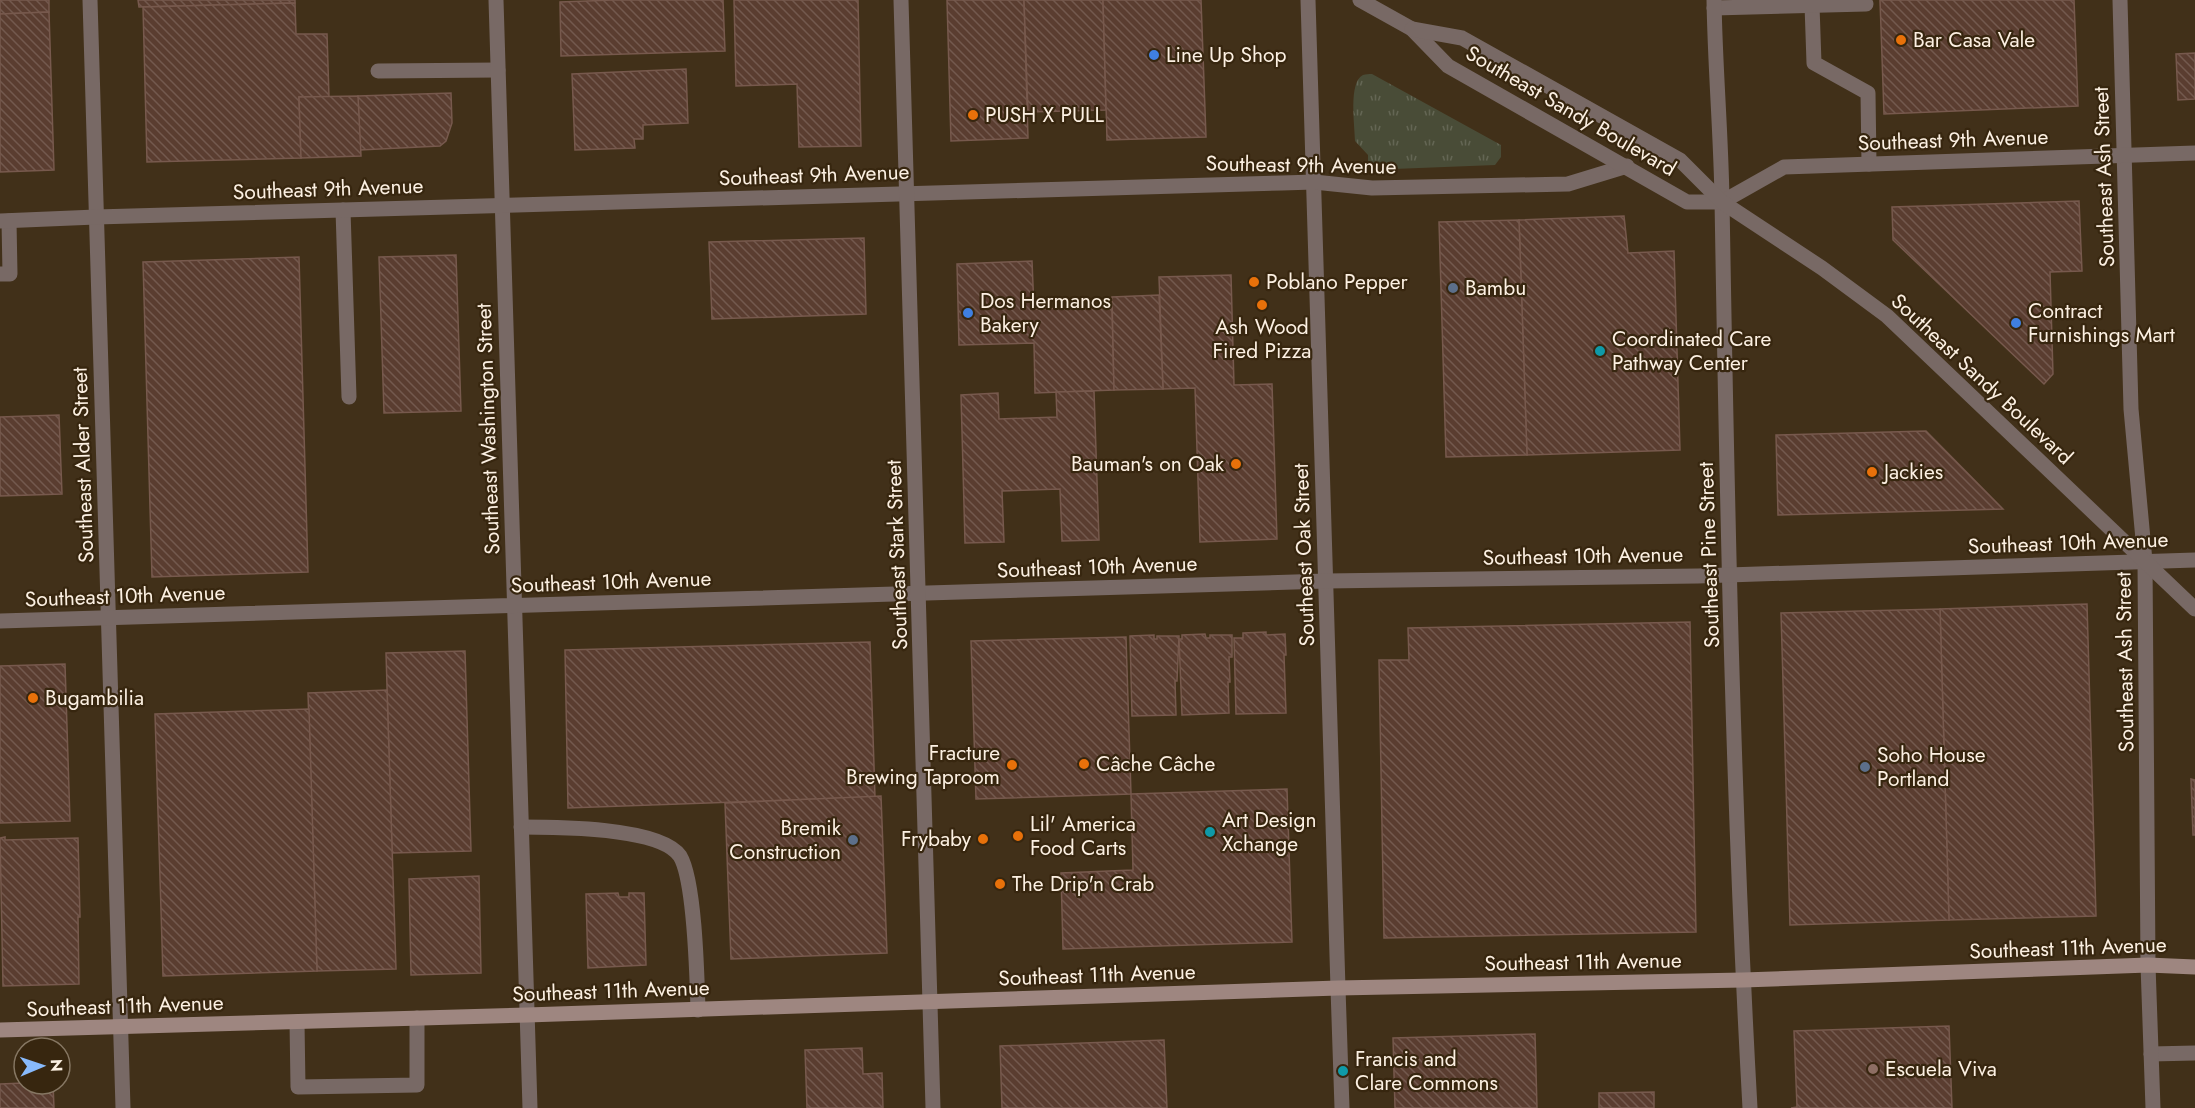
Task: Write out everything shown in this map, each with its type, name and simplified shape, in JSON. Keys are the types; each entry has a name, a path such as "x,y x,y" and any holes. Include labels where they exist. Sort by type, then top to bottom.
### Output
{"main road":[{"name":"Southeast 11th Avenue","path":"0,1030 698,1010 1338,988 1743,980 2148,965 2195,967"}],"street":[{"name":"Southeast Alder Street","path":"90,0 123,1108"},
{"name":"Southeast Washington Street","path":"496,0 530,1108"},
{"name":"Southeast Stark Street","path":"901,0 933,1108"},
{"name":"Southeast Oak Street","path":"1308,0 1342,1108"},
{"name":"Southeast Sandy Boulevard","path":"1360,0 1412,28 1462,38 1680,160 1722,202 1821,268 1887,316 2195,609"},
{"name":"Southeast Ash Street","path":"2120,0 2132,410 2145,561 2148,965 2153,1108"},
{"path":"1714,4 1866,4"},
{"name":"Southeast Pine Street","path":"1714,4 1722,202 1722,292 1743,980 1750,1108"},
{"path":"1812,5 1814,63 1868,93 1869,164"},
{"name":"Southeast Sandy Boulevard","path":"1412,28 1448,66 1687,202 1722,202"},
{"path":"378,71 498,70"},
{"name":"Southeast 9th Avenue","path":"1722,202 1784,167 2195,153"},
{"name":"Southeast 9th Avenue","path":"5,221 1314,182 1372,188 1568,184 1627,166"},
{"path":"343,210 349,397"},
{"path":"0,274 10,273 5,221"},
{"name":"Southeast 10th Avenue","path":"0,621 1326,581 1730,575 2195,560"},
{"path":"521,827 592,829 630,833 668,847 679,854 688,881 697,967 698,1010"},
{"path":"297,1022 298,1087 417,1085 417,1018"},
{"path":"2151,1054 2195,1053"}],"green space":[{"path":"1372,74 1501,145 1501,157 1495,165 1368,170 1368,155 1355,141 1353,105 1358,79 1363,75"}],"building":[{"path":"0,0 49,0 49,12 0,14"},
{"path":"138,0 295,0 295,3 139,7"},
{"path":"723,0 725,51 561,56 560,2"},
{"path":"734,0 858,0 861,146 799,147 797,84 736,86"},
{"path":"947,0 1024,0 1028,138 951,141"},
{"path":"1024,0 1103,0 1106,110 1028,112"},
{"name":"Line Up Shop","path":"1103,0 1201,0 1206,137 1107,140"},
{"path":"1880,0 2074,0 2078,106 1884,114"},
{"path":"295,3 296,34 327,34 329,97 299,97 301,158 147,162 143,7"},
{"path":"49,12 54,170 0,172 0,14"},
{"path":"2195,53 2195,99 2178,100 2176,54"},
{"path":"686,69 688,123 643,125 643,139 634,139 635,148 575,150 572,74"},
{"path":"451,93 452,123 446,141 440,146 360,150 358,96"},
{"path":"358,96 361,156 301,158 299,97"},
{"name":"Contract Furnishings Mart","path":"2079,201 2082,271 2050,272 2053,374 2044,384 1893,240 1892,207"},
{"name":"Coordinated Care Pathway Center","path":"1624,216 1628,253 1674,251 1680,450 1527,455 1519,220"},
{"path":"1519,220 1527,455 1446,457 1439,222"},
{"path":"864,238 866,314 712,319 709,242"},
{"path":"456,255 461,411 384,413 379,257"},
{"path":"299,257 308,572 152,577 143,262"},
{"path":"1032,261 1034,309 1112,307 1114,390 1035,393 1034,343 959,345 957,264"},
{"name":"Bauman's on Oak","path":"1231,275 1234,385 1272,384 1277,539 1200,542 1195,388 1163,389 1159,277"},
{"path":"1159,295 1163,389 1114,390 1112,297"},
{"path":"1094,391 1099,540 1062,541 1060,489 1002,491 1004,542 965,543 961,395 998,393 999,419 1057,417 1056,392"},
{"path":"59,415 62,494 0,496 0,417"},
{"name":"Jackies","path":"1926,431 2003,509 1778,515 1776,435"},
{"path":"2087,604 2096,916 1949,920 1940,609"},
{"name":"Soho House Portland","path":"1940,609 1949,920 1790,925 1781,613"},
{"path":"1690,622 1696,932 1384,938 1379,660 1409,660 1408,628"},
{"path":"1266,632 1266,635 1285,634 1286,713 1236,714 1234,638 1243,638 1243,633"},
{"path":"1205,634 1206,638 1210,638 1210,635 1232,635 1232,657 1229,657 1230,682 1228,682 1229,713 1182,715 1179,639 1182,639 1182,635"},
{"path":"1154,635 1154,639 1157,639 1157,636 1179,636 1177,681 1175,681 1176,715 1132,716 1130,636"},
{"path":"1126,637 1131,794 976,799 971,641"},
{"path":"870,642 875,797 568,808 565,650"},
{"path":"465,651 471,851 392,853 386,653"},
{"path":"65,664 70,821 0,823 0,666"},
{"path":"387,690 396,969 317,971 308,693"},
{"path":"309,709 317,971 163,976 155,714"},
{"path":"2191,779 2195,780 2195,835 2193,835"},
{"name":"Art Design Xchange","path":"1287,789 1292,942 1063,949 1061,873 1133,870 1131,794"},
{"path":"881,796 887,953 731,959 725,803"},
{"path":"5,837 5,840 78,838 79,984 3,986 0,838"},
{"path":"479,876 481,973 411,975 409,879"},
{"path":"618,893 619,897 629,897 629,893 644,893 646,965 588,968 586,894"},
{"name":"Escuela Viva","path":"1949,1026 1952,1108 1791,1108 1797,1107 1794,1031"},
{"path":"1535,1034 1537,1108 1395,1108 1393,1038"},
{"path":"1164,1040 1167,1108 1002,1108 1000,1046"},
{"path":"862,1048 863,1074 882,1073 883,1108 807,1108 805,1050"},
{"path":"0,1084 12,1084 12,1096 54,1096 54,1108 0,1108"},
{"path":"1654,1092 1654,1108 1599,1108 1599,1093"}],"place":[{"name":"Bar Casa Vale","path":"1901,40"},
{"name":"Line Up Shop","path":"1154,55"},
{"name":"PUSH X PULL","path":"973,115"},
{"name":"Poblano Pepper","path":"1254,282"},
{"name":"Bambu","path":"1453,288"},
{"name":"Ash Wood Fired Pizza","path":"1262,305"},
{"name":"Dos Hermanos Bakery","path":"968,313"},
{"name":"Contract Furnishings Mart","path":"2016,323"},
{"name":"Coordinated Care Pathway Center","path":"1600,351"},
{"name":"Bauman's on Oak","path":"1236,464"},
{"name":"Jackies","path":"1872,472"},
{"name":"Bugambilia","path":"33,698"},
{"name":"Câche Câche","path":"1084,764"},
{"name":"Fracture Brewing Taproom","path":"1012,765"},
{"name":"Soho House Portland","path":"1865,767"},
{"name":"Art Design Xchange","path":"1210,832"},
{"name":"Lil' America Food Carts","path":"1018,836"},
{"name":"Frybaby","path":"983,839"},
{"name":"Bremik Construction","path":"853,840"},
{"name":"The Drip'n Crab","path":"1000,884"},
{"name":"Escuela Viva","path":"1873,1069"},
{"name":"Francis and Clare Commons","path":"1343,1071"}]}
